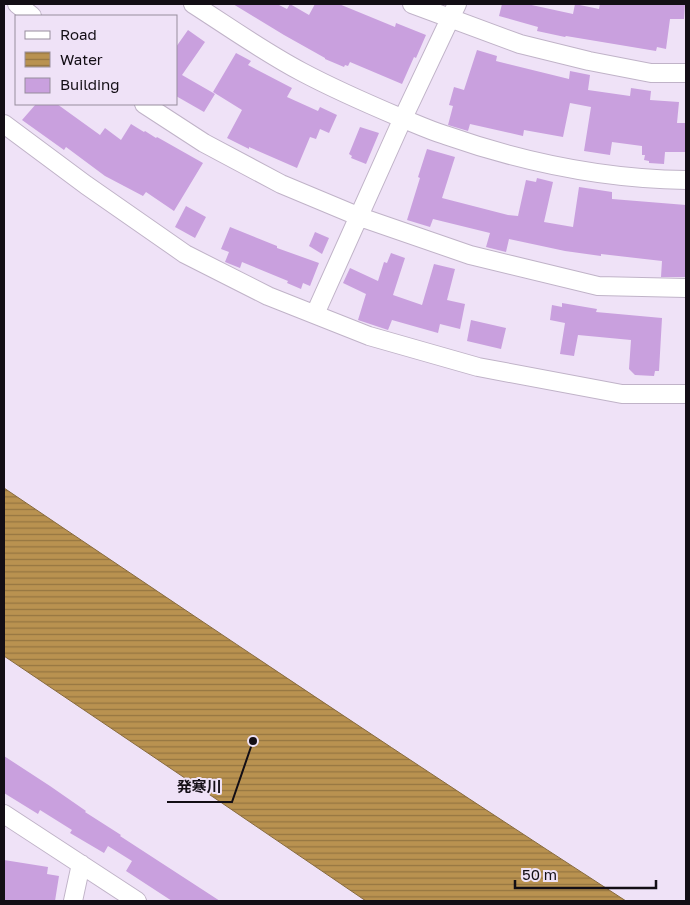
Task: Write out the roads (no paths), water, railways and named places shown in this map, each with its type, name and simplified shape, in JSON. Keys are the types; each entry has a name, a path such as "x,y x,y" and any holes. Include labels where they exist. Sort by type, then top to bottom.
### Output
{"street":[{"path":"17,4 31,15"},
{"path":"193,4 301,72 352,97 444,135 499,152 568,168 618,176 686,180"},
{"path":"412,4 453,11 520,44 589,61 651,73 686,73"},
{"path":"315,314 453,11"},
{"path":"146,105 204,143 281,184 360,217 470,255 598,286 686,288"},
{"path":"4,124 86,185 185,254 268,296 369,336 478,367 622,394 686,394"},
{"path":"4,814 136,901"},
{"path":"73,901 81,864"}],"water":[{"path":"4,488 314,696 626,901 366,901 4,656"}],"place":[{"name":"発寒川","path":"253,741"}]}
